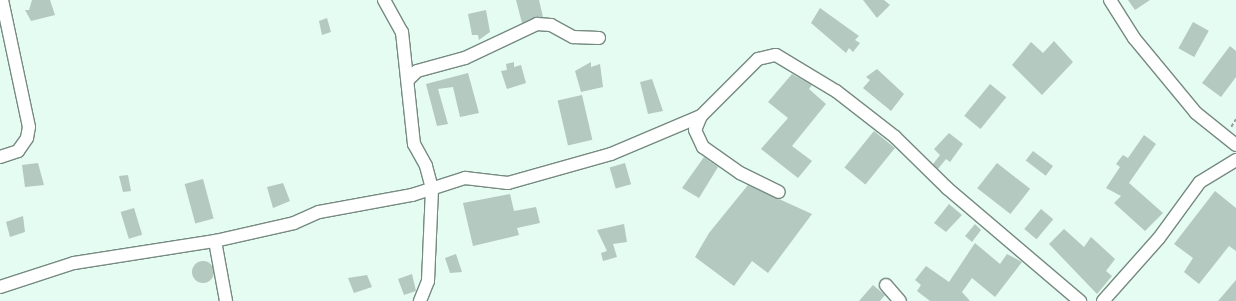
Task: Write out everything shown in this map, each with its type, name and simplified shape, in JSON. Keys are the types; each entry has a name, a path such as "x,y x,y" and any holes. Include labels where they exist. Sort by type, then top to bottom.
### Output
{"street":[{"path":"0,157 18,151 27,138 29,127 2,0"},
{"path":"384,0 402,32 409,79 414,144 426,166 432,189 428,281 420,301"},
{"path":"1110,0 1134,38 1196,113 1236,145"},
{"path":"409,79 417,71 465,58 537,24 551,25 573,37 599,38"},
{"path":"779,192 740,173 703,147 695,130 701,116 758,59 768,55 784,58 836,91 895,137 947,188 1080,301"},
{"path":"0,287 74,263 215,241 294,223 319,212 432,189 465,178 508,183 611,154 701,116"},
{"path":"1103,301 1159,238 1200,182 1236,160"},
{"path":"215,241 226,301"},
{"path":"886,285 900,301"}],"building":[{"path":"32,0 50,0 55,15 31,21 25,10 29,10"},
{"path":"516,0 539,0 543,17 522,23"},
{"path":"863,0 884,0 890,5 877,18"},
{"path":"1128,0 1150,0 1135,10"},
{"path":"820,8 859,36 855,40 860,43 853,52 849,48 846,53 811,23"},
{"path":"486,10 490,32 479,40 478,35 472,35 468,14"},
{"path":"327,18 331,32 322,35 319,21"},
{"path":"1193,22 1209,31 1194,57 1178,48"},
{"path":"1054,41 1073,62 1042,95 1012,65 1031,42 1043,53"},
{"path":"1230,46 1236,51 1236,77 1221,97 1202,83"},
{"path":"514,62 514,67 521,65 526,83 507,89 501,71 507,70 506,64"},
{"path":"591,62 591,67 600,64 603,87 581,92 575,71"},
{"path":"877,69 904,94 891,111 863,88 870,80 866,77"},
{"path":"468,73 479,113 460,117 453,87 438,89 448,124 437,126 426,84"},
{"path":"792,74 812,85 809,89 826,104 792,146 812,161 798,178 761,149 788,118 768,102"},
{"path":"652,79 663,111 648,114 640,82"},
{"path":"990,84 1006,97 981,129 964,116"},
{"path":"582,95 592,140 568,145 558,101"},
{"path":"874,131 895,148 865,185 844,168"},
{"path":"949,133 963,144 950,162 946,159 938,169 933,164 940,155 934,149"},
{"path":"1144,135 1156,144 1129,183 1163,213 1145,231 1114,203 1121,196 1106,188 1120,167 1116,164 1123,155 1128,158"},
{"path":"1033,151 1053,166 1046,176 1026,161"},
{"path":"704,157 718,167 699,198 682,188"},
{"path":"38,163 44,185 25,187 22,165"},
{"path":"625,163 631,184 616,189 610,167"},
{"path":"997,163 1030,189 1010,214 977,188"},
{"path":"128,175 131,191 123,192 119,176"},
{"path":"203,179 214,219 195,224 185,184"},
{"path":"283,183 290,201 273,208 267,187"},
{"path":"748,185 812,214 768,273 752,261 734,286 695,257 709,233"},
{"path":"1215,191 1236,208 1236,251 1229,246 1199,284 1184,272 1193,258 1174,244"},
{"path":"510,194 514,211 536,207 540,223 517,228 519,235 473,246 463,203"},
{"path":"949,204 962,215 946,232 934,223"},
{"path":"134,208 142,235 129,239 121,212"},
{"path":"1041,209 1053,219 1037,239 1024,229"},
{"path":"23,216 25,232 10,237 6,222"},
{"path":"624,224 627,242 613,244 617,257 603,261 601,253 607,251 597,230"},
{"path":"975,224 981,230 972,242 965,236"},
{"path":"1064,229 1084,247 1091,237 1115,259 1106,271 1112,276 1097,294 1049,244"},
{"path":"975,243 1000,264 1007,254 1022,262 995,297 972,278 962,292 970,301 930,301 917,291 921,285 915,280 926,266 949,282"},
{"path":"456,254 462,272 450,273 445,258"},
{"path":"203,261 211,264 214,272 211,280 203,283 195,280 192,272 195,264"},
{"path":"412,274 416,291 404,295 398,279"},
{"path":"367,275 372,287 354,293 348,278"},
{"path":"1236,280 1236,301 1218,301"},
{"path":"873,285 885,295 880,301 859,301"}]}
